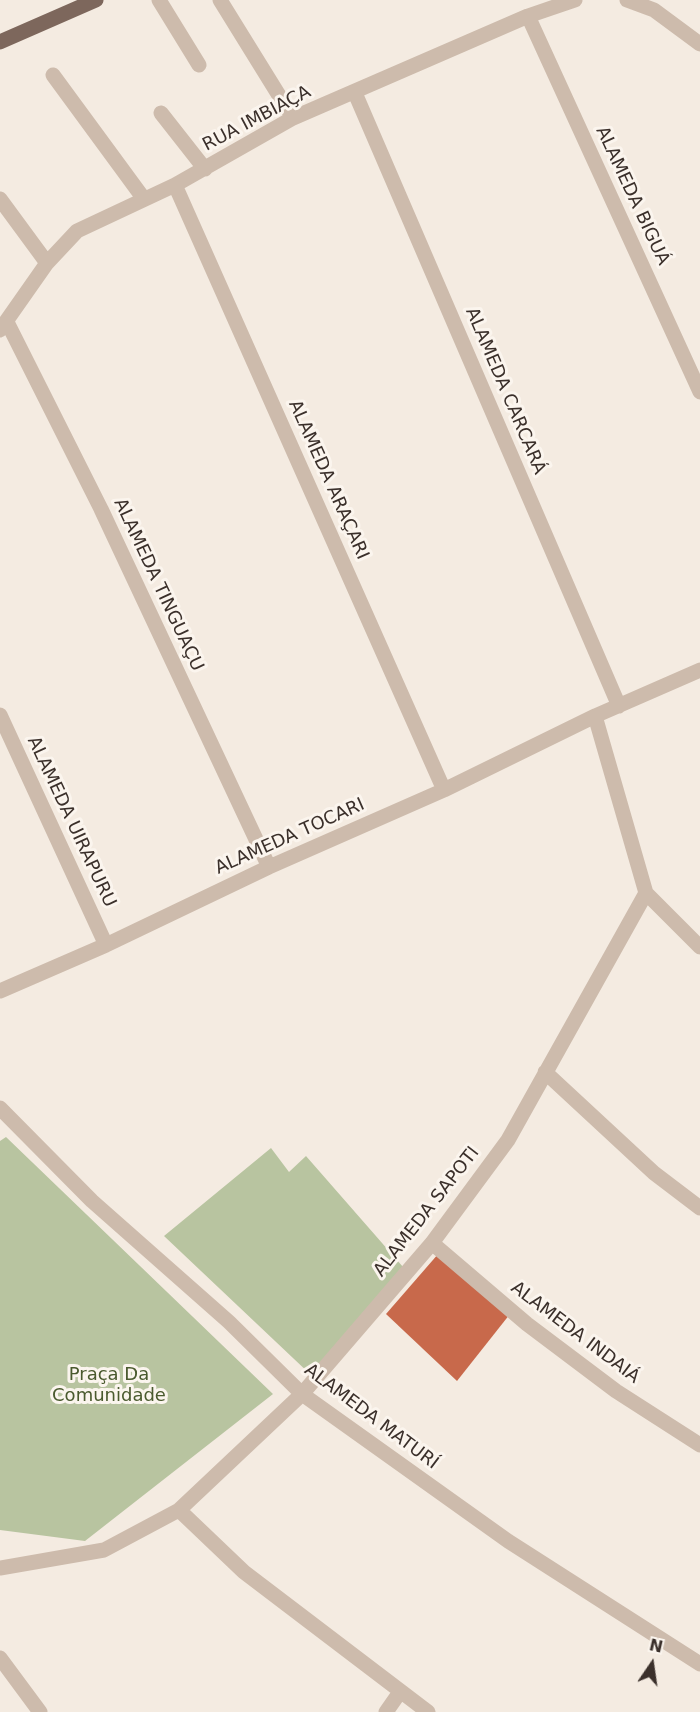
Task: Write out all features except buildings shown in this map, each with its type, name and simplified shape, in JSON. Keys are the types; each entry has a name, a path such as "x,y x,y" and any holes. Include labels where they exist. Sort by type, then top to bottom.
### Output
{"main road":[{"path":"0,42 96,0"}],"street":[{"path":"159,0 199,65"},
{"path":"220,0 293,118"},
{"name":"RUA IMBIAÇA","path":"4,326 46,264 77,231 175,185 293,118 528,16 575,0"},
{"path":"627,0 654,10 700,44"},
{"name":"ALAMEDA BIGUÁ","path":"528,16 700,392"},
{"path":"53,75 144,199"},
{"name":"ALAMEDA CARCARÁ","path":"355,93 619,705"},
{"path":"161,113 205,169"},
{"name":"ALAMEDA ARAÇARI","path":"175,185 444,790"},
{"path":"0,199 46,264"},
{"name":"ALAMEDA TINGUAÇU","path":"4,326 101,509 269,867"},
{"name":"ALAMEDA TOCARI","path":"0,991 106,945 269,867 444,790 595,716 700,670"},
{"name":"ALAMEDA UIRAPURU","path":"0,715 106,945"},
{"path":"595,716 646,893 700,947"},
{"name":"ALAMEDA SAPOTI","path":"0,1568 104,1550 179,1510 302,1394 432,1243 508,1140 646,893"},
{"path":"546,1072 654,1173 700,1208"},
{"name":"ALAMEDA MATURÍ","path":"0,1108 92,1201 229,1322 302,1394 508,1541 700,1664"},
{"name":"ALAMEDA INDAIÁ","path":"432,1243 527,1324 616,1390 700,1445"},
{"path":"179,1510 244,1572 428,1712"},
{"path":"0,1658 40,1712"},
{"path":"386,1712 400,1692"}],"green space":[{"name":"Praça Da Comunidade","path":"6,1137 273,1394 85,1541 0,1530 0,1141"},
{"path":"271,1148 289,1172 306,1156 403,1267 312,1376 164,1236"}]}
